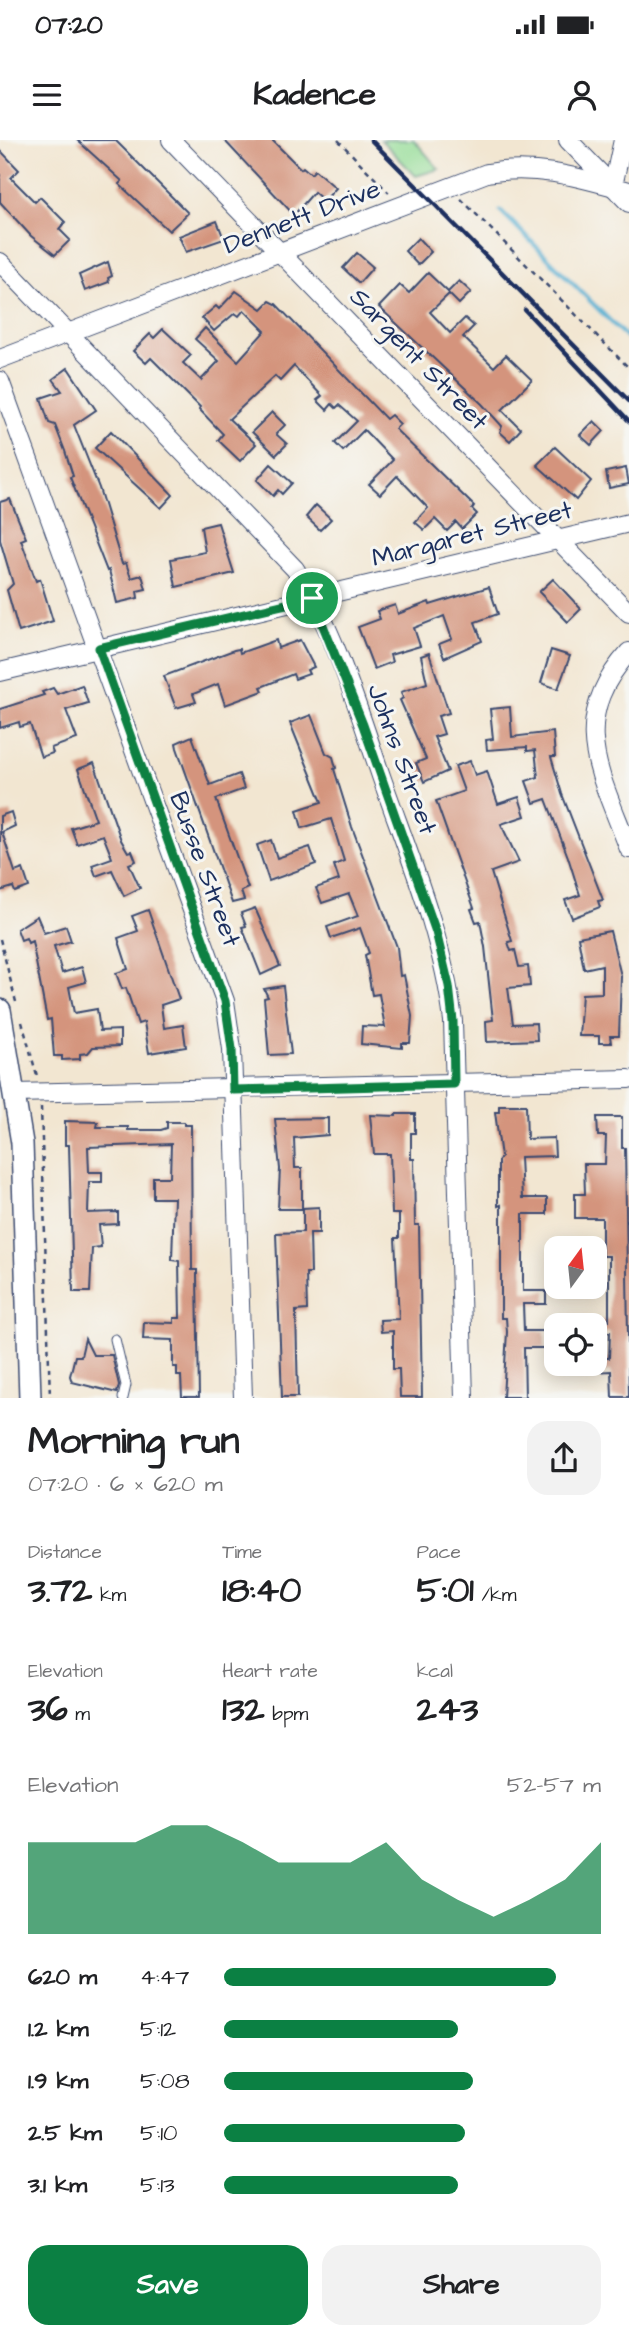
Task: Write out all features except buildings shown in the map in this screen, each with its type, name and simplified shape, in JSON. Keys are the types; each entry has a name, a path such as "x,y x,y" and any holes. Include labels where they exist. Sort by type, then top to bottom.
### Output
{"street":[{"name":"Sargent Street","path":"171,140 629,613"},
{"path":"568,140 621,188 629,203"},
{"path":"621,188 623,140"},
{"name":"Dennett Drive","path":"0,359 487,173 518,169 550,171 621,188"},
{"name":"Johns Street","path":"0,262 295,569 312,598 363,725 436,932 451,998 464,1398"},
{"name":"Busse Street","path":"0,380 225,1001 232,1049 243,1398"},
{"name":"Margaret Street","path":"0,672 629,523"},
{"path":"629,652 604,685 594,714 593,735 598,765 629,849"},
{"path":"0,1010 22,1143 30,1398"},
{"path":"15,1093 629,1079"}],"lane":[{"path":"115,1339 125,1385 122,1398"}],"path":[{"path":"338,140 387,191"},
{"path":"462,201 629,368"},
{"path":"42,1117 50,1398"}],"green space":[{"path":"381,140 414,140 439,169 416,176"}],"waterway":[{"path":"501,211 629,340"}],"railway":[{"path":"371,140 629,401"},
{"path":"525,310 629,421"}],"route":[{"path":"312,598 363,725 436,932 449,986 453,1021 454,1084 233,1090 232,1049 225,1001 99,648 312,598"}]}
